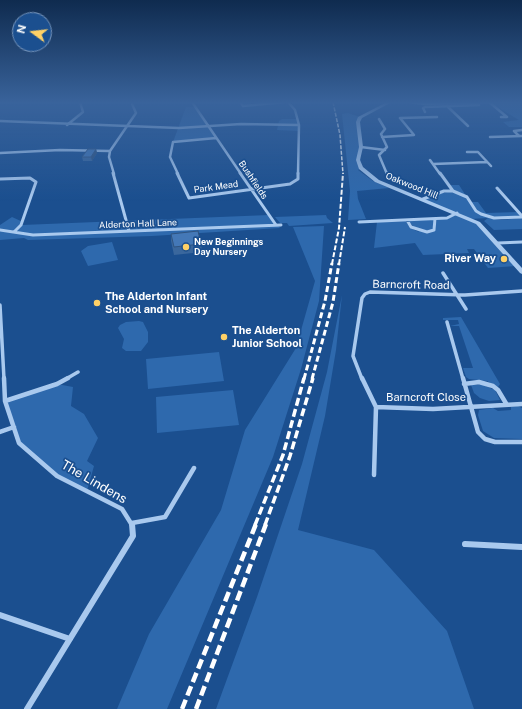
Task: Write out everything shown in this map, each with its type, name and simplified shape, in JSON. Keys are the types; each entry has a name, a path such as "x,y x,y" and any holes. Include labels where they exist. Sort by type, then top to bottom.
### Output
{"street":[{"path":"120,135 110,151 109,157 129,231"},
{"name":"Bushfields","path":"214,135 276,225"},
{"path":"252,189 290,184 298,179 298,135"},
{"name":"Oakwood Hill","path":"360,135 361,147 358,160 365,172 377,181 478,223 498,243 522,272"},
{"path":"389,178 379,155 387,147 382,137 413,135"},
{"path":"490,137 520,136"},
{"name":"Park Mead","path":"216,138 174,142 170,157 189,198 252,189"},
{"path":"361,147 385,150"},
{"path":"0,153 29,150 110,151"},
{"path":"467,152 478,152 491,166"},
{"path":"430,160 453,191"},
{"path":"433,164 487,162"},
{"path":"0,179 30,178 36,182 21,225 14,232"},
{"path":"497,188 522,216"},
{"path":"423,199 444,191 453,191 467,197 476,211 481,214 494,218 522,216"},
{"path":"359,222 447,218 457,213"},
{"path":"407,220 411,227 427,232 434,230 436,219"},
{"name":"Alderton Hall Lane","path":"0,230 33,235 281,225"},
{"path":"498,243 522,242"},
{"path":"443,273 466,309"},
{"path":"456,294 522,291"},
{"name":"Barncroft Road","path":"376,407 366,388 353,356 362,298 364,294 370,292 456,294"},
{"name":"The Lindens","path":"0,305 2,380 5,401 19,443 57,476 122,509 132,523"},
{"path":"447,322 471,407"},
{"path":"5,401 57,384 78,372"},
{"path":"464,384 479,382 493,386 498,390 507,405"},
{"name":"Barncroft Close","path":"374,475 376,407 433,409 522,404"},
{"name":"Barncroft Close","path":"471,407 478,432 485,439 495,442 522,442"},
{"path":"0,432 14,427"},
{"path":"27,709 133,536 132,523 165,517 194,468"},
{"path":"465,544 522,547"},
{"path":"0,615 70,639"}],"shaded area":[{"path":"176,135 214,135 216,138 173,142"},
{"path":"344,135 359,135 361,168 358,170 373,181 389,188 357,191 358,199 366,219 348,220 350,191"},
{"path":"449,185 459,185 470,202 478,202 486,213 518,212 522,216 489,218 501,220 522,218 522,229 494,230 484,221 488,218 470,219 477,223 516,266 488,268 474,249 467,249 469,253 423,255 415,243 374,248 377,222 406,221 410,228 419,232 407,220 435,219 433,232 435,230 437,219 456,215 423,199 437,194 453,191"},
{"path":"269,215 280,228 152,236 28,240 24,238 0,240 0,225 12,217 23,222 22,225"},
{"path":"326,215 327,218 333,223 289,226 287,223 280,223 275,217"},
{"path":"324,226 319,301 301,369 273,457 167,709 117,709 149,634 221,510 245,430 296,348 315,281 293,227"},
{"path":"112,242 118,260 88,266 81,251 88,246"},
{"path":"342,295 336,350 325,416 298,530 374,550 447,631 474,709 216,709 257,597 302,464 327,372"},
{"path":"461,317 500,384 498,387 487,381 469,379 466,377 463,368 473,368 459,326 450,326 459,324 458,320 443,320 443,318"},
{"path":"126,322 143,322 148,332 148,342 141,351 126,351 122,348 124,339 118,328"},
{"path":"219,352 224,381 148,389 146,359"},
{"path":"57,384 73,387 71,406 84,414 98,438 87,461 94,466 87,491 57,476 19,443 5,401"},
{"path":"481,384 495,390 500,400 489,401 480,398 474,393 471,385"},
{"path":"233,390 239,425 157,433 156,397"},
{"path":"518,406 522,408 522,439 494,438 483,431 478,415 479,410 493,408 498,411 511,410 511,407"}],"building":[{"path":"88,149 96,149 91,157 82,157"},
{"path":"198,231 201,244 174,247 171,234"}],"railway":[{"path":"340,135 343,174"},
{"path":"332,264 339,228 343,174"},
{"path":"339,264 345,227"},
{"path":"304,379 325,301 332,263"},
{"path":"312,379 333,302 339,263"},
{"path":"255,525 283,455 304,378"},
{"path":"265,525 290,456 313,378"},
{"path":"182,709 256,524"},
{"path":"196,709 266,524"}],"place":[{"name":"New Beginnings Day Nursery","path":"186,247"},
{"name":"River Way","path":"504,259"},
{"name":"The Alderton Infant School and Nursery","path":"97,303"},
{"name":"The Alderton Junior School","path":"224,337"}]}
